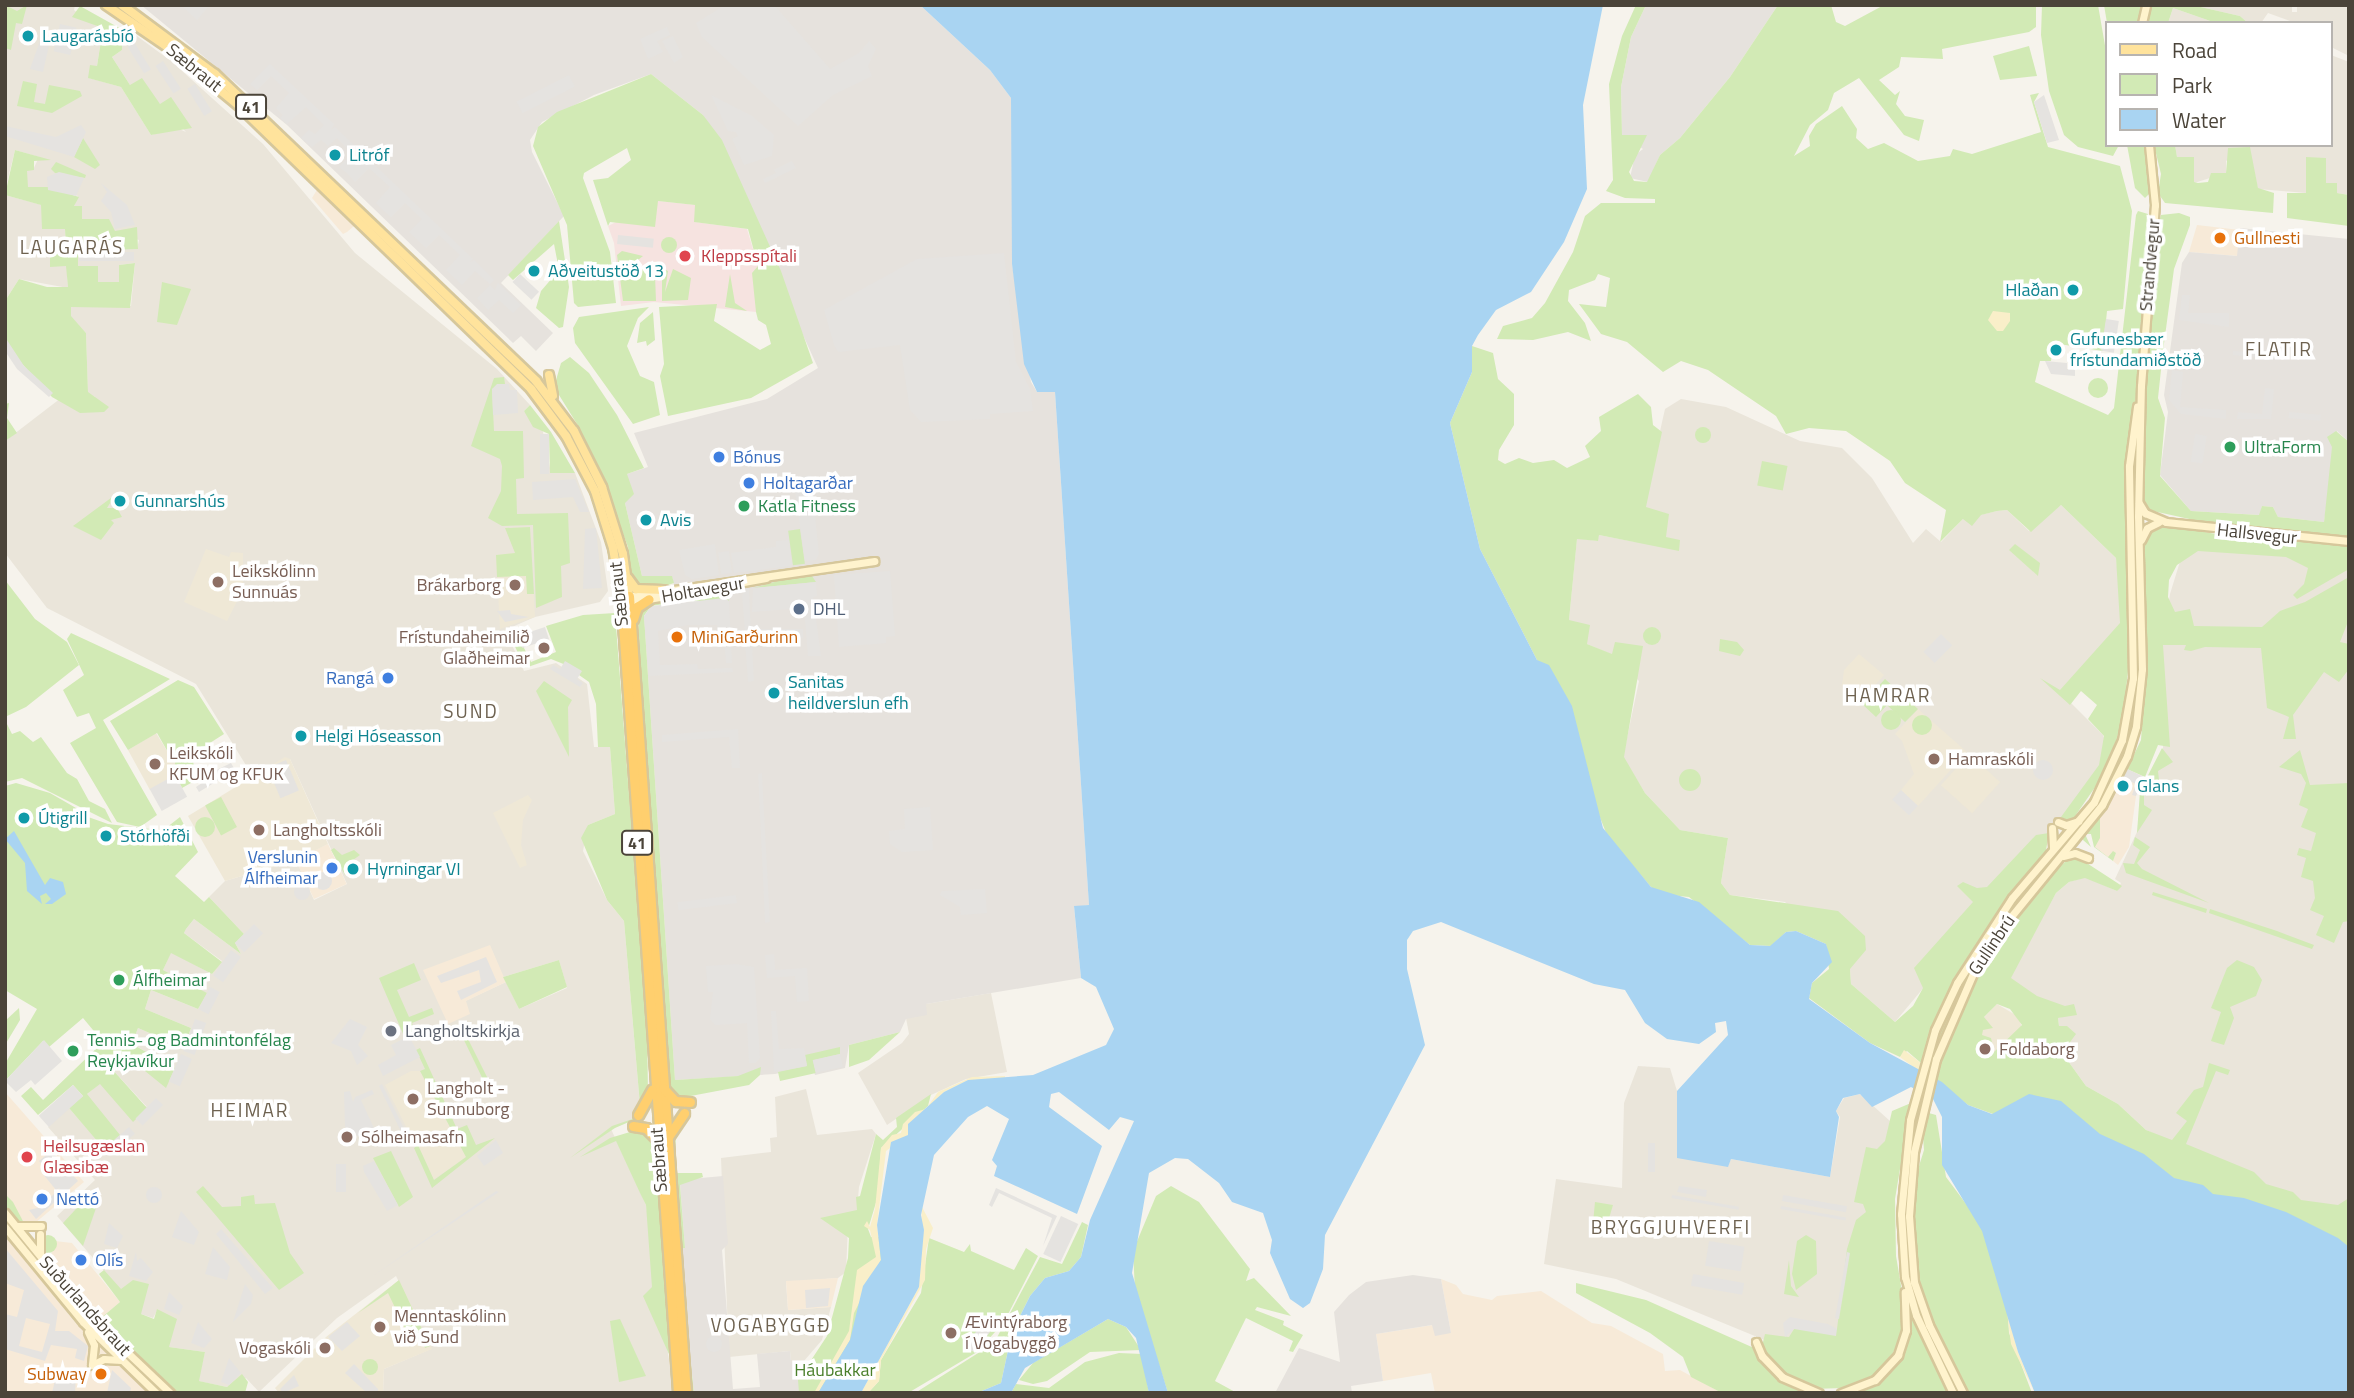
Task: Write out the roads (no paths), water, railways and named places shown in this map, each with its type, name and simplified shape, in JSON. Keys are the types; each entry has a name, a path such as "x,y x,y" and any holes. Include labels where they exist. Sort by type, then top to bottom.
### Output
{"highway":[{"path":"632,632 635,612 649,599"},
{"name":"Sæbraut","path":"625,600 632,632 663,1087 662,1143 678,1393"},
{"name":"Sæbraut","path":"625,600 654,1081 686,1393"},
{"path":"638,1115 648,1103 654,1081"},
{"path":"663,1087 676,1101 690,1102"},
{"path":"633,1126 650,1130 662,1143 671,1127 684,1113"}],"main road":[{"name":"Sæbraut","path":"106,5 169,48 238,105 531,389 566,436 595,491 625,600"},
{"name":"Sæbraut","path":"122,5 179,43 250,106 536,381 574,431 602,487 627,577 625,600"},
{"name":"Strandvegur","path":"2130,526 2154,223 2149,147"},
{"path":"549,375 550,392 574,431"},
{"path":"2134,499 2142,510 2160,520 2144,531 2140,547"},
{"name":"Strandvegur","path":"2134,499 2138,516"},
{"path":"2130,526 2138,516"},
{"name":"Hallsvegur","path":"2138,516 2349,541"},
{"name":"Gullinbrú","path":"1963,1393 1929,1325 1911,1262 1911,1184 1924,1107 1936,1059 1975,969 1996,935 2102,805 2127,756 2136,726 2143,669 2138,516"},
{"name":"Gullinbrú","path":"1953,1393 1916,1315 1902,1253 1902,1188 1914,1104 1927,1056 1968,962 2049,855 2081,819 2110,771 2132,699 2130,526"},
{"name":"Holtavegur","path":"625,600 664,590 874,561"},
{"name":"Holtavegur","path":"625,600 734,586 783,572"},
{"path":"627,577 636,589 664,590"},
{"path":"2049,855 2055,841 2055,825 2069,825 2081,819"},
{"path":"2057,861 2070,853 2088,858"},
{"name":"Suðurlandsbraut","path":"5,1213 118,1346 170,1393"},
{"path":"16,1226 41,1230 41,1257"},
{"name":"Suðurlandsbraut","path":"5,1227 83,1322 156,1393"},
{"path":"1841,1393 1875,1380 1890,1366 1903,1343 1907,1320 1902,1253"},
{"path":"48,1280 73,1296"},
{"path":"83,1322 94,1345 92,1365 104,1359 121,1360"},
{"path":"1756,1342 1762,1356 1782,1377 1819,1393"}],"water":[{"path":"920,5 1603,5 1583,105 1587,189 1564,242 1531,292 1496,310 1478,335 1472,346 1472,372 1450,423 1480,549 1537,660 1549,665 1572,706 1603,828 1651,887 1699,902 1750,945 1770,946 1786,932 1796,931 1826,944 1832,962 1812,983 1809,999 1870,1043 1942,1082 1968,1105 1992,1114 2029,1094 2061,1101 2100,1134 2144,1154 2174,1178 2203,1185 2213,1194 2244,1198 2286,1212 2338,1238 2349,1247 2349,1393 2035,1393 2018,1352 1982,1231 1942,1165 1942,1117 1933,1099 1911,1087 1872,1107 1860,1094 1843,1098 1836,1111 1839,1117 1830,1177 1731,1159 1728,1167 1677,1158 1677,1091 1728,1035 1726,1021 1715,1023 1716,1032 1699,1044 1667,1039 1645,1023 1625,990 1594,984 1441,922 1413,931 1407,940 1407,969 1425,1045 1325,1235 1323,1269 1310,1303 1303,1308 1290,1299 1270,1253 1272,1240 1263,1213 1232,1202 1219,1183 1188,1159 1175,1158 1149,1173 1132,1273 1168,1393 1149,1393 1136,1338 1126,1327 1108,1319 1025,1368 1011,1393 977,1393 1001,1383 1012,1332 1030,1296 1045,1278 1069,1271 1081,1257 1090,1220 1134,1121 1120,1117 1109,1130 1059,1092 1051,1094 1049,1107 1102,1146 1077,1214 994,1176 997,1166 992,1160 1009,1119 987,1106 968,1117 934,1155 921,1215 924,1230 919,1287 861,1393 818,1393 850,1340 863,1286 881,1260 877,1225 891,1142 908,1135 908,1124 944,1092 968,1080 1033,1075 1106,1045 1114,1029 1096,987 1081,978 1074,906 1089,905 1055,392 1037,392 1024,364 1012,264 1011,98 990,70"},
{"path":"14,831 45,885 50,878 63,882 66,894 52,904 45,904 51,899 46,893 40,896 42,904 27,891 25,863 5,839"}],"place":[{"name":"Laugarásbíó","path":"28,36"},
{"name":"Litróf","path":"335,155"},
{"name":"Gullnesti","path":"2220,238"},
{"name":"Kleppsspítali","path":"685,256"},
{"name":"Aðveitustöð 13","path":"534,271"},
{"name":"Hlaðan","path":"2073,290"},
{"name":"Gufunesbær frístundamiðstöð","path":"2056,350"},
{"name":"UltraForm","path":"2230,447"},
{"name":"Bónus","path":"719,457"},
{"name":"Holtagarðar","path":"749,483"},
{"name":"Gunnarshús","path":"120,501"},
{"name":"Katla Fitness","path":"744,506"},
{"name":"Avis","path":"646,520"},
{"name":"Leikskólinn Sunnuás","path":"218,582"},
{"name":"Brákarborg","path":"515,585"},
{"name":"DHL","path":"799,609"},
{"name":"MiniGarðurinn","path":"677,637"},
{"name":"Frístundaheimilið Glaðheimar","path":"544,648"},
{"name":"Rangá","path":"388,678"},
{"name":"Sanitas heildverslun efh","path":"774,693"},
{"name":"Helgi Hóseasson","path":"301,736"},
{"name":"Hamraskóli","path":"1934,759"},
{"name":"Leikskóli KFUM og KFUK","path":"155,764"},
{"name":"Glans","path":"2123,786"},
{"name":"Útigrill","path":"24,818"},
{"name":"Langholtsskóli","path":"259,830"},
{"name":"Stórhöfði","path":"106,836"},
{"name":"Verslunin Álfheimar","path":"332,868"},
{"name":"Hyrningar VI","path":"353,869"},
{"name":"Álfheimar","path":"119,980"},
{"name":"Langholtskirkja","path":"391,1031"},
{"name":"Foldaborg","path":"1985,1049"},
{"name":"Tennis- og Badmintonfélag Reykjavíkur","path":"73,1051"},
{"name":"Langholt - Sunnuborg","path":"413,1099"},
{"name":"Sólheimasafn","path":"347,1137"},
{"name":"Heilsugæslan Glæsibæ","path":"27,1157"},
{"name":"Nettó","path":"42,1199"},
{"name":"Olís","path":"81,1260"},
{"name":"Menntaskólinn við Sund","path":"380,1327"},
{"name":"Ævintýraborg í Vogabyggð","path":"951,1333"},
{"name":"Vogaskóli","path":"325,1348"},
{"name":"Subway","path":"101,1374"}],"district":[{"name":"LAUGARÁS","path":"72,247"},
{"name":"FLATIR","path":"2279,349"},
{"name":"HAMRAR","path":"1888,695"},
{"name":"SUND","path":"471,711"},
{"name":"HEIMAR","path":"250,1110"},
{"name":"BRYGGJUHVERFI","path":"1671,1227"},
{"name":"VOGABYGGÐ","path":"771,1325"}],"park label":[{"name":"Háubakkar","path":"835,1370"}]}
